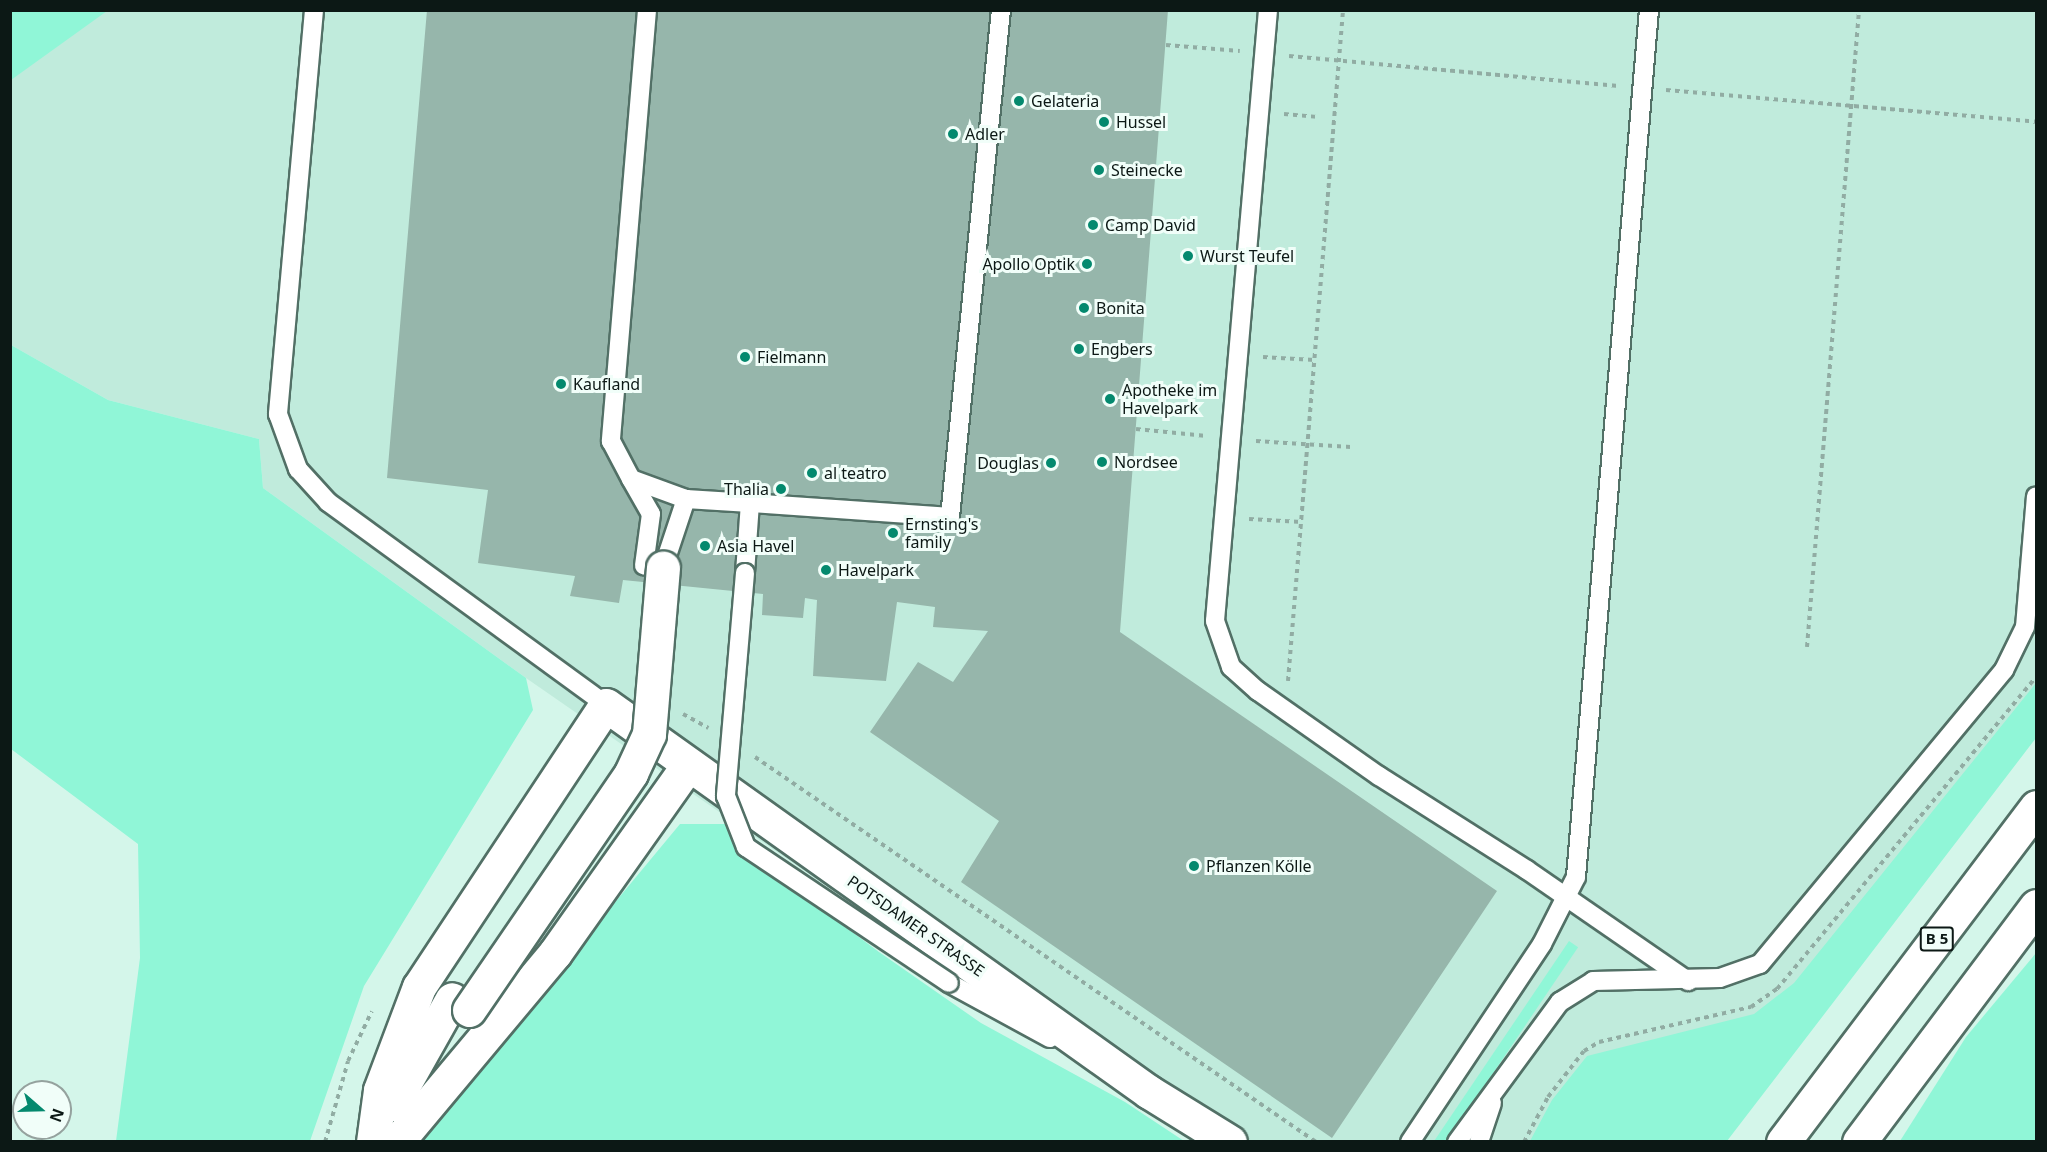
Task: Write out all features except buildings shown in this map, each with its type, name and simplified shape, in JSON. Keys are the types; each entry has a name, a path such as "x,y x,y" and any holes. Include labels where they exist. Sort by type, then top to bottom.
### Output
{"main road":[{"path":"381,1142 395,1098 461,1005 618,761 632,728 653,567"},
{"name":"POTSDAMER STRASSE","path":"606,705 1149,1092 1230,1142"},
{"path":"373,1142 380,1090 419,987 606,705"},
{"path":"397,1142 555,953 688,765"},
{"name":"B 5","path":"1783,1142 2037,807"},
{"path":"1859,1142 2037,906"},
{"path":"389,1142 461,1005"}],"lane":[{"path":"314,10 278,414 298,470 328,502 606,705"},
{"path":"647,10 611,441 651,514 653,567"},
{"path":"631,479 686,499 950,517 1001,10"},
{"path":"1268,10 1215,621 1231,667 1258,691 1379,776 1567,898 1688,981"},
{"path":"1410,1142 1542,944 1576,877 1649,10"},
{"path":"1457,1142 1560,1002 1593,981 1688,981 1720,978 1760,964 2004,670 2025,627 2037,496"},
{"path":"653,567 686,499"},
{"path":"750,503 726,796 746,847 949,983 1149,1092"},
{"path":"1479,1142 1497,1087"}],"path":[{"path":"1287,694 1343,10"},
{"path":"1807,647 1859,10"},
{"path":"1166,45 2037,122"},
{"path":"1259,112 1317,117"},
{"path":"1238,355 1315,360"},
{"path":"1224,517 1302,522"},
{"path":"678,711 717,733"},
{"path":"747,751 1316,1142"}],"shaded area":[{"path":"98,11 2036,11 2036,697 1711,1141 1194,1141 526,678 263,488 259,439 108,400 11,345 11,79"}],"green space":[{"path":"11,10 107,10 107,11 11,80"},
{"path":"11,345 108,400 259,439 263,488 526,678 533,710 364,986 310,1141 116,1141 140,958 138,844 11,749"},
{"path":"2036,683 2036,738 1727,1141 1530,1141 1552,1100 1587,1056 1754,1014 1794,983"},
{"path":"680,824 727,824 745,852 879,952 981,1023 1125,1102 1184,1141 421,1142 427,1129"},
{"path":"1569,941 1578,947 1447,1142 1433,1142"},
{"path":"2036,953 2036,1141 1900,1141 1966,1037"}],"place":[{"name":"Gelateria","path":"1019,101"},
{"name":"Hussel","path":"1104,122"},
{"name":"Adler","path":"953,134"},
{"name":"Steinecke","path":"1099,170"},
{"name":"Camp David","path":"1093,225"},
{"name":"Wurst Teufel","path":"1188,256"},
{"name":"Apollo Optik","path":"1087,264"},
{"name":"Bonita","path":"1084,308"},
{"name":"Engbers","path":"1079,349"},
{"name":"Fielmann","path":"745,357"},
{"name":"Kaufland","path":"561,384"},
{"name":"Apotheke im Havelpark","path":"1110,399"},
{"name":"Nordsee","path":"1102,462"},
{"name":"Douglas","path":"1051,463"},
{"name":"al teatro","path":"812,473"},
{"name":"Thalia","path":"781,489"},
{"name":"Ernsting's family","path":"893,533"},
{"name":"Asia Havel","path":"705,546"},
{"name":"Havelpark","path":"826,570"},
{"name":"Pflanzen Kölle","path":"1194,866"}]}
